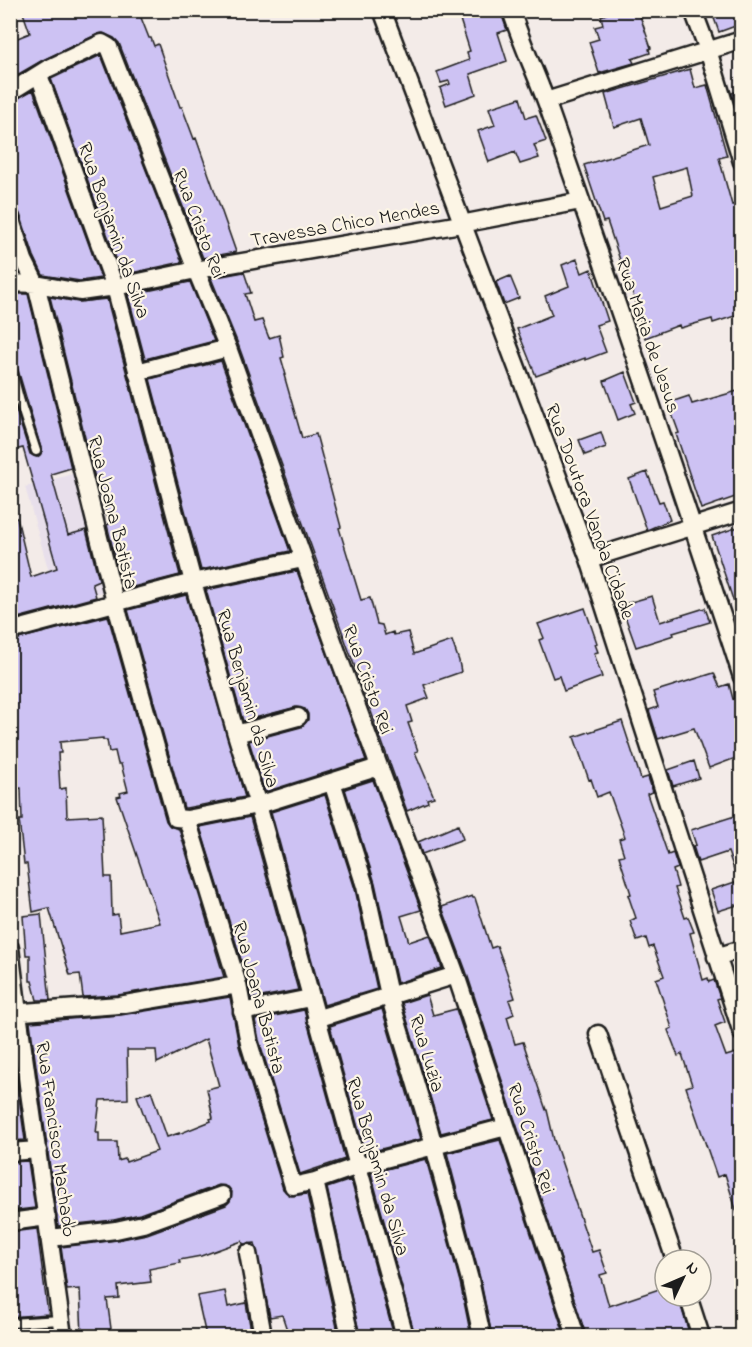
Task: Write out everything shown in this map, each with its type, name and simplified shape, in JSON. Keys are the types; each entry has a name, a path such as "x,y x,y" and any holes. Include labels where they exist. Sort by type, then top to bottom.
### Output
{"street":[{"name":"Rua Doutora Vanda Cidade","path":"382,10 589,559 741,1033"},
{"name":"Rua Maria de Jesus","path":"511,10 581,201 693,526 741,677"},
{"path":"693,10 708,50 741,162"},
{"path":"546,101 741,40"},
{"name":"Rua Cristo Rei","path":"39,75 102,43 109,46 228,348 456,975 576,1336"},
{"path":"10,92 39,75"},
{"name":"Rua Benjamin da Silva","path":"39,75 115,287 236,734 258,805 405,1336"},
{"name":"Travessa Chico Mendes","path":"10,283 36,284 80,292 115,287 196,270 581,201"},
{"name":"Rua Joana Batista","path":"10,217 24,260 36,284 115,602 182,819 238,985 249,1043 293,1186 315,1181"},
{"path":"138,372 228,348"},
{"path":"589,559 741,511"},
{"path":"10,631 194,582 303,559"},
{"path":"236,734 298,717"},
{"path":"182,819 258,805 379,767"},
{"name":"Rua Luzia","path":"332,782 364,886 389,995 470,1280 482,1336"},
{"name":"Rua Francisco Machado","path":"10,948 14,1013 38,1150 62,1328"},
{"path":"716,957 741,949"},
{"path":"316,1019 456,975"},
{"path":"14,1013 119,1005 238,985"},
{"path":"242,1012 310,998"},
{"path":"598,1034 671,1248"},
{"path":"350,1336 315,1181 506,1127"},
{"path":"10,1152 38,1150"},
{"path":"50,1238 134,1226 222,1195"},
{"path":"10,1222 47,1217"},
{"path":"248,1252 263,1336"},
{"path":"692,1308 701,1336"}],"lane":[{"path":"10,365 36,451"},
{"path":"10,1323 62,1328"}],"shaded area":[{"path":"76,473 109,590 58,604 25,487"}],"building":[{"path":"22,10 43,10 44,13 59,10 138,10 149,38 154,46 158,44 180,107 182,107 194,139 196,138 236,252 203,258 119,43 114,38 103,33 98,34 43,60 10,79 10,41 30,33"},
{"path":"457,10 500,10 507,30 498,33 507,61 470,74 476,94 446,105 440,88 450,84 449,81 441,83 437,72 469,60 467,52 470,51"},
{"path":"616,10 638,10 651,48 650,53 632,59 634,63 599,73 589,42 599,39 595,27 603,25 601,16"},
{"path":"711,10 741,10 741,24 719,32"},
{"path":"101,55 182,262 122,275 51,79"},
{"path":"690,69 695,88 707,85 727,156 719,158 732,205 741,203 741,314 713,323 712,319 680,328 679,325 645,338 625,265 622,266 607,221 603,222 584,165 649,145 641,118 614,127 605,94","holes":["687,167 693,196 661,206 653,177"]},
{"path":"33,90 101,278 80,281 43,275 20,214 17,209 10,207 10,102"},
{"path":"741,90 741,106 736,107 732,93"},
{"path":"520,98 526,118 536,115 546,141 534,145 539,158 520,164 515,152 489,162 478,131 495,125 489,108"},
{"path":"577,259 582,273 591,269 608,321 596,325 606,352 536,376 517,329 552,315 545,296 569,286 562,265"},
{"path":"244,272 251,293 245,294 254,322 262,320 269,338 279,335 284,357 281,358 286,375 284,375 302,438 316,434 341,527 339,528 361,600 370,598 377,624 382,625 385,635 393,632 394,635 408,632 414,654 452,641 459,661 461,672 424,685 429,698 407,706 412,722 408,723 418,751 415,752 434,797 407,811 238,344 211,278"},
{"path":"510,276 519,298 504,304 496,282"},
{"path":"190,282 214,341 145,359 128,295"},
{"path":"10,294 28,294 71,468 51,474 68,535 86,530 99,580 92,583 96,597 10,620 10,518 17,518 31,577 57,568 23,448 10,451 10,391 30,454 37,457 42,452 16,363 10,359"},
{"path":"50,297 78,302 107,299 180,575 125,589 119,573 107,525 109,524 100,490 98,490"},
{"path":"221,361 290,551 201,570 150,379"},
{"path":"625,372 636,402 631,404 635,413 618,420 604,381"},
{"path":"741,390 741,495 701,509 668,403 689,396 692,404"},
{"path":"601,432 606,447 585,455 579,440"},
{"path":"647,472 659,502 663,501 670,520 647,530 629,479"},
{"path":"741,526 741,618 739,618 712,536"},
{"path":"297,571 366,760 265,792 249,741 301,727 308,720 308,714 305,709 296,707 243,721 206,590"},
{"path":"186,595 245,797 184,808 128,610"},
{"path":"652,596 660,622 705,608 710,622 636,647 621,605"},
{"path":"585,608 597,643 595,644 598,652 594,653 602,677 564,691 559,676 553,678 539,640 544,638 538,624"},
{"path":"108,616 166,821 170,826 179,829 224,977 118,995 83,997 80,974 70,975 49,908 33,912 19,820 22,820 21,788 10,789 10,641","holes":["103,738 107,740 109,752 115,751 118,764 121,764 128,791 120,793 121,796 117,797 160,923 120,931 118,914 112,915 111,877 105,877 102,815 67,817 66,788 60,789 58,753 61,753 60,742"]},
{"path":"714,673 720,687 729,684 733,699 737,698 741,709 741,756 709,768 694,728 658,739 649,710 658,707 653,692"},
{"path":"622,721 641,779 648,777 653,792 647,794 668,855 673,853 678,868 673,870 678,887 675,888 685,918 688,917 694,932 690,933 703,980 708,978 709,982 714,980 720,998 717,999 725,1022 715,1026 726,1056 736,1053 741,1069 741,1215 738,1216 725,1174 717,1177 686,1087 692,1085 682,1054 678,1056 668,1030 672,1028 656,979 664,976 653,946 649,948 646,938 637,941 630,921 636,918 619,856 624,855 619,839 625,837 609,792 597,797 574,737"},
{"path":"694,761 699,778 673,786 668,770"},
{"path":"373,780 421,910 401,916 409,942 430,935 442,968 397,983 375,883 345,789"},
{"path":"325,795 355,889 377,989 324,1005 271,812"},
{"path":"741,814 741,904 718,911 711,890 738,881 728,852 698,862 691,830"},
{"path":"250,817 298,990 251,999 248,982 200,827"},
{"path":"458,825 463,839 422,854 418,842"},
{"path":"472,896 475,898 491,948 497,946 515,998 509,1000 514,1014 507,1017 515,1044 523,1042 592,1252 599,1250 607,1273 600,1275 609,1306 653,1291 653,1308 682,1308 690,1336 586,1336 466,971 442,907"},
{"path":"41,914 50,1000 37,1000 32,981 30,981 30,955 26,955 23,916"},
{"path":"427,995 433,1015 456,1009 493,1120 441,1133 402,1003"},
{"path":"230,997 239,1046 283,1189 291,1196 307,1194 339,1336 289,1336 282,1315 270,1317 255,1243 243,1244 242,1241 201,1256 179,1260 180,1263 149,1269 151,1282 118,1286 119,1298 107,1299 112,1336 82,1336 80,1289 67,1290 61,1247 147,1234 226,1205 230,1201 232,1192 228,1187 219,1185 140,1214 114,1220 58,1226 30,1022 121,1015","holes":["206,1039 219,1086 207,1089 213,1118 210,1119 211,1121 167,1137 151,1091 137,1096 157,1151 126,1162 125,1159 118,1161 117,1142 99,1142 99,1133 96,1133 100,1100 128,1099 127,1050 156,1050 157,1063"]},
{"path":"382,1009 421,1139 365,1153 330,1026"},
{"path":"304,1010 345,1159 300,1174 255,1020"},
{"path":"10,1035 25,1140 10,1141"},
{"path":"500,1140 565,1336 492,1336 480,1278 447,1153"},
{"path":"426,1159 460,1282 471,1336 415,1336 371,1173"},
{"path":"28,1161 35,1208 10,1211 10,1162"},
{"path":"351,1180 394,1336 360,1336 327,1188"},
{"path":"37,1229 48,1314 10,1317 10,1232"},
{"path":"225,1291 228,1307 246,1303 252,1336 206,1336 197,1296"},
{"path":"49,1327 50,1336 10,1336 10,1329"}]}
